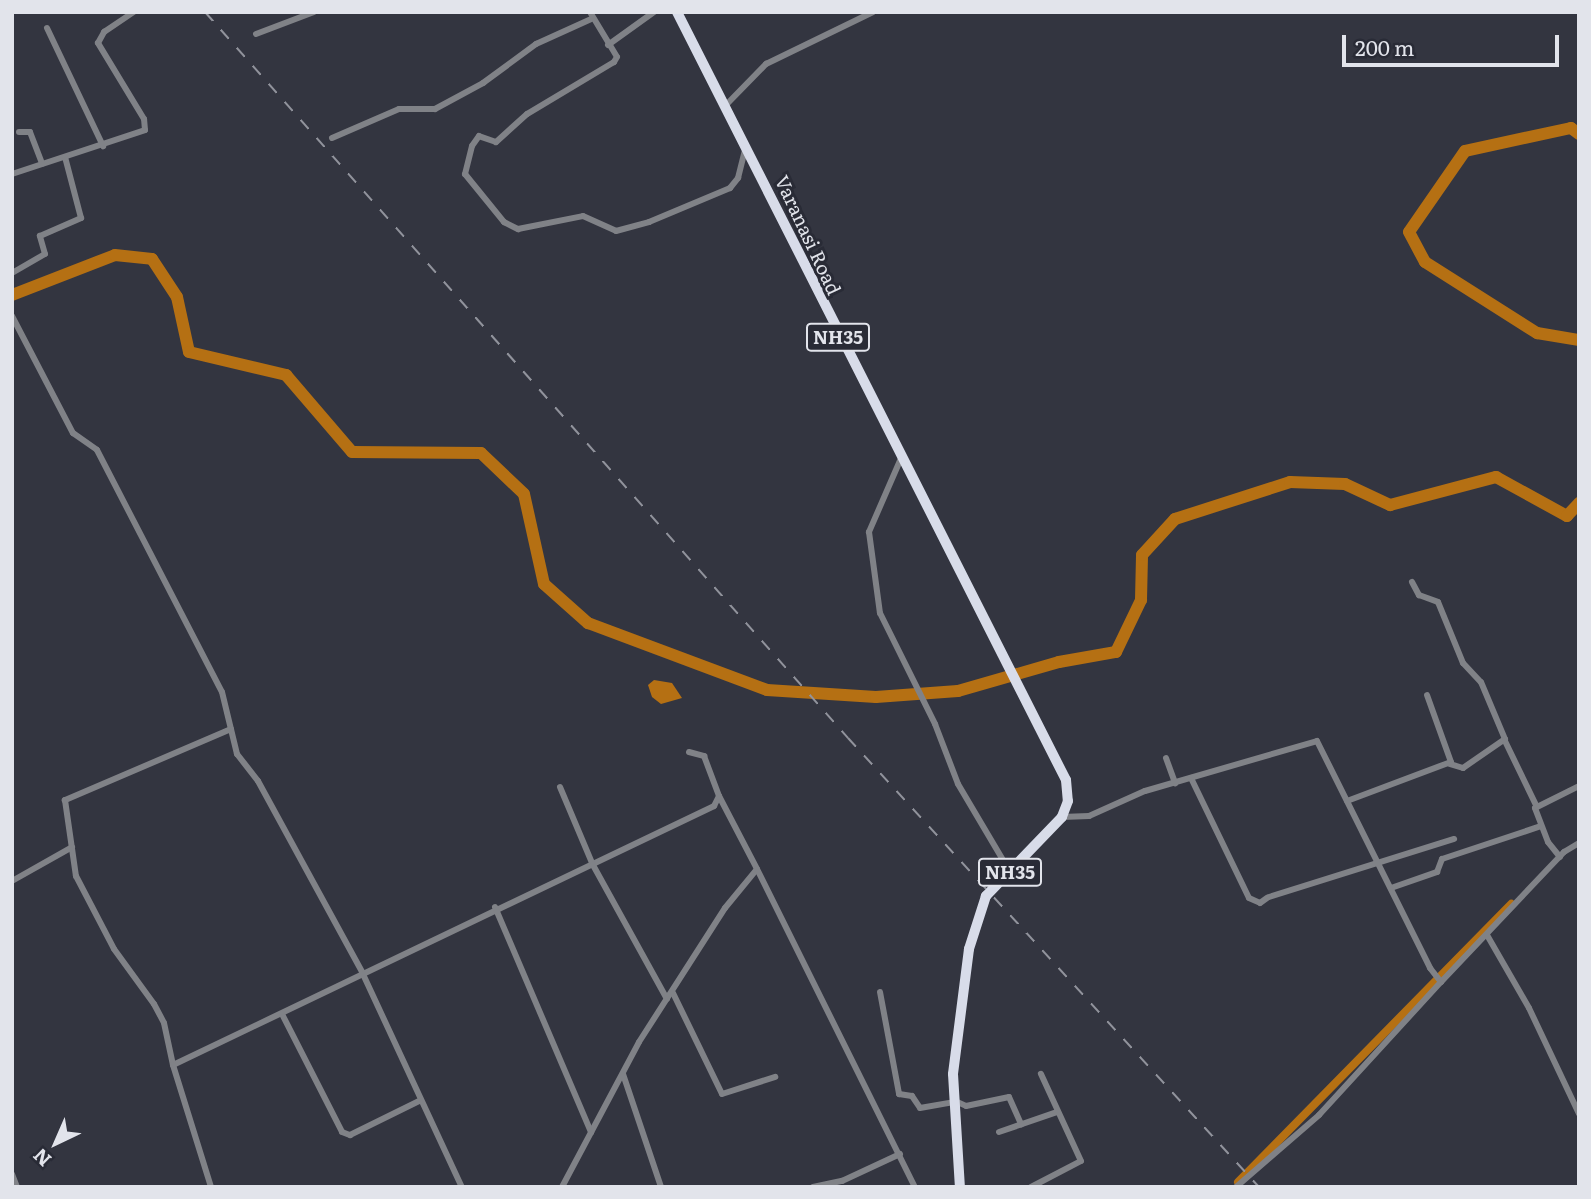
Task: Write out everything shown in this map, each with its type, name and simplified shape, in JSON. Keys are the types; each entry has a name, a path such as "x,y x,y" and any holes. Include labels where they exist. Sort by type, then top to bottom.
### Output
{"highway":[{"name":"Varanasi Road","path":"677,12 746,145 827,316 902,456 1066,780 1068,801 1062,817"},
{"name":"NH35","path":"960,1187 953,1101 956,1045 965,968 978,916 986,896 1062,817"}],"street":[{"path":"12,174 136,136 146,126 98,43 104,32 134,12"},
{"path":"256,34 314,12"},
{"path":"608,46 654,12"},
{"path":"725,106 766,64 873,12"},
{"path":"332,138 399,109 435,109 483,83 536,44 590,16 617,58 614,62 527,114 496,142 480,136 471,146 465,174 508,226 518,229 583,216 616,231 653,220 734,186 746,145"},
{"path":"47,28 103,146"},
{"path":"19,132 30,132 42,164"},
{"path":"12,273 45,254 40,236 82,218 65,157"},
{"path":"13,319 74,433 97,450 222,692 240,758 258,781 362,972 419,1101 462,1187"},
{"path":"902,456 869,538 880,613 935,724 958,783 1010,872"},
{"path":"1412,582 1419,595 1438,602 1463,663 1481,682 1505,741 1536,805 1541,826 1558,855"},
{"path":"1427,695 1450,764"},
{"path":"211,1187 173,1065 164,1023 89,902 76,876 65,807 70,795 231,729"},
{"path":"1062,817 1088,816 1175,783 1313,740 1325,751 1433,972 1440,980"},
{"path":"1348,801 1450,764 1463,768 1505,741"},
{"path":"689,752 704,756 719,796 915,1187"},
{"path":"1166,758 1175,783"},
{"path":"1191,778 1249,898 1260,903 1377,860 1454,839"},
{"path":"1536,805 1579,786"},
{"path":"560,787 593,865 670,996 722,1094 775,1077"},
{"path":"173,1065 282,1014 495,907 593,865 714,806 719,796"},
{"path":"1391,888 1437,872 1442,859 1541,826"},
{"path":"1236,1187 1319,1115 1440,980 1486,935 1558,855 1579,843"},
{"path":"12,881 72,847"},
{"path":"563,1186 622,1074 724,908 757,869"},
{"path":"495,907 591,1132"},
{"path":"1486,935 1529,1008 1579,1114"},
{"path":"880,992 899,1094 912,1096 920,1108 953,1101 966,1106 1009,1097 1021,1124"},
{"path":"282,1014 342,1132 350,1135 419,1101"},
{"path":"622,1074 662,1187"},
{"path":"1031,1187 1081,1161 1041,1074"},
{"path":"999,1132 1031,1119 1034,1124 1057,1112"},
{"path":"813,1187 842,1181 900,1154"},
{"path":"12,1174 17,1187"}],"shaded area":[{"path":"654,680 672,683 682,698 661,704 652,697 648,685"}],"waterway":[{"path":"1579,134 1571,128 1465,151 1409,232 1425,262 1537,333 1579,340"},
{"path":"12,295 115,255 152,259 177,297 189,352 286,375 352,452 481,453 524,494 544,584 588,623 767,690 876,697 958,691 1059,662 1116,652 1141,600 1142,555 1175,519 1290,482 1345,484 1390,505 1496,477 1567,516 1579,503"},
{"path":"1238,1182 1511,904"}],"railway":[{"path":"205,12 848,738 1259,1187"}]}
